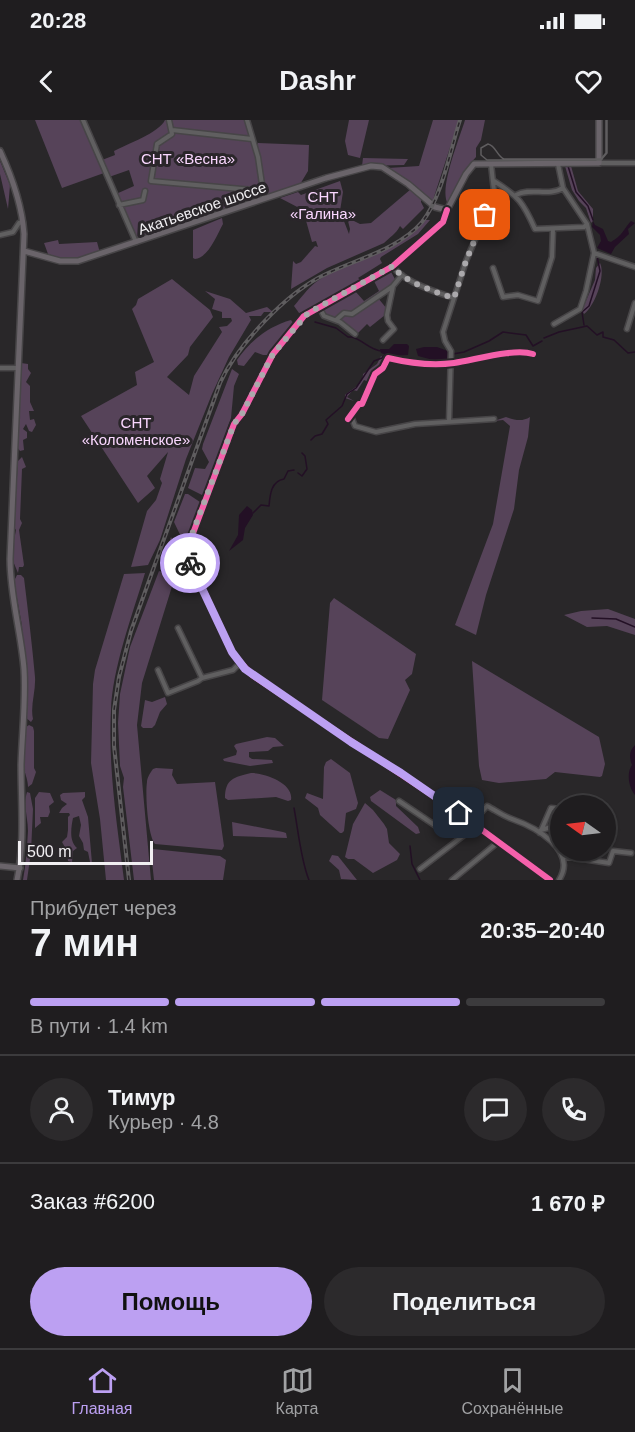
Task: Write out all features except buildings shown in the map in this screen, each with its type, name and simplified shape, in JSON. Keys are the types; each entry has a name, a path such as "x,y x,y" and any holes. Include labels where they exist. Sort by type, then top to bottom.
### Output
{"main road":[{"path":"447,210 472,165 599,163 599,120"},
{"path":"0,151 12,180 23,222 24,251 10,571 24,668 22,836 17,880"},
{"name":"Акатьевское шоссе","path":"24,251 54,260 74,261 371,166 382,167 408,184 435,207 447,210"},
{"path":"0,866 20,868"}],"street":[{"path":"83,120 136,242"},
{"path":"169,120 172,134 157,144 151,181 264,190"},
{"path":"247,120 258,157 264,198"},
{"path":"172,129 252,139"},
{"path":"449,421 451,351 443,332 466,261 492,200 491,163"},
{"path":"554,324 580,309 594,253 587,224 563,188 558,163"},
{"path":"599,163 635,163"},
{"path":"493,181 516,195 535,229 585,227 587,224"},
{"path":"516,195 524,192 551,192 563,188"},
{"path":"119,205 143,200 145,191"},
{"path":"447,210 442,222 393,266 304,316 273,354 242,414 234,424 186,550 232,652 255,677 454,810 550,880"},
{"path":"0,235 13,232 19,223 23,222"},
{"path":"493,268 503,297 518,295 538,301 552,257 553,229"},
{"path":"594,253 635,267"},
{"path":"393,266 402,275 454,298"},
{"path":"336,320 344,313 352,314 393,286 402,275"},
{"path":"383,340 394,329 387,315 393,286"},
{"path":"627,329 635,303"},
{"path":"319,307 324,316 336,320 355,334"},
{"path":"494,419 415,424 376,432 355,426 349,417 359,404 362,404 375,374 383,368 388,358 409,363 450,364 520,351 533,354"},
{"path":"0,368 18,368"},
{"path":"178,628 202,678"},
{"path":"158,669 168,693 202,678 233,670 240,663"},
{"path":"399,801 436,826 441,824 454,810"},
{"path":"420,869 474,824 487,806 540,832 550,840"},
{"path":"540,832 550,810"},
{"path":"540,832 550,828"},
{"path":"452,880 497,843"},
{"path":"616,851 631,853"},
{"path":"559,880 564,868 563,861"},
{"path":"596,861 609,863 610,861"}],"green space":[{"path":"35,120 82,120 104,173 62,188"},
{"name":"СНТ «Весна»","path":"165,120 247,120 256,147 258,143 309,145 308,171 299,186 136,239 116,194 134,186 129,170 109,177 102,160 115,155 114,151 150,134"},
{"path":"349,120 369,120 360,158 348,155 345,141"},
{"path":"433,120 459,120 432,203 388,168 419,166"},
{"path":"465,120 485,120 481,140 476,148 476,157 468,166 448,204 446,187 448,176"},
{"path":"363,158 408,159 404,165 362,166"},
{"path":"0,161 10,185 8,209 0,174"},
{"path":"566,164 571,166 578,191 593,209 591,223 586,208 572,190"},
{"name":"СНТ «Галина»","path":"340,181 343,192 340,211 349,234 348,221 350,219 360,224 371,223 411,189 421,197 424,208 403,229 400,226 384,243 327,268 291,289 293,261 296,264 301,262 315,246 318,247 316,241 312,242 303,210 280,198 298,192 301,195"},
{"path":"222,218 223,224 208,250 200,258 193,258 193,230"},
{"path":"424,220 430,220 418,234 381,257 382,263 358,278 362,281 308,311 299,313 294,306 316,282 400,241"},
{"path":"58,240 59,244 97,242 100,253 74,258 62,258 48,254 44,243"},
{"path":"600,263 602,275 598,290 592,304 584,314 582,310 595,280 596,268"},
{"path":"390,270 396,281 392,286 352,313 346,312 335,320 326,316 323,310 355,291 364,301 379,291 373,279"},
{"name":"СНТ «Коломенское»","path":"172,279 210,310 213,317 190,347 188,355 167,377 189,395 194,376 222,332 219,327 227,326 232,321 231,318 222,318 222,312 212,309 215,299 205,291 230,299 246,313 267,307 273,312 264,312 261,316 249,316 251,320 229,357 186,459 160,540 148,565 131,567 147,511 156,500 162,483 160,479 168,452 147,476 155,488 138,503 81,416 137,385 135,372 154,362 132,309 138,299"},
{"path":"378,298 387,309 385,315 370,327 367,324 355,333 337,321 345,314 353,315"},
{"path":"291,320 294,324 268,355 255,352 244,366 238,365 237,360 254,341 275,326"},
{"path":"381,356 385,359 383,367 376,368 369,382 364,380 357,391 353,390 347,397 354,401 345,398 345,395 359,384 363,374 377,364"},
{"path":"21,363 28,364 31,373 26,382 30,386 30,402 34,411 29,411 30,420 34,419 36,425 32,432 26,424 23,429 27,432 27,438 23,440 24,450 20,451 17,447"},
{"path":"232,369 239,374 234,386 231,418 205,493 202,495 188,488 195,468 205,469 209,462 202,449 203,444"},
{"path":"506,417 524,420 530,417 528,437 519,470 514,509 486,595 476,635 455,625 493,524 510,426 503,420 494,421"},
{"path":"22,457 26,467 22,469 20,519 22,523 19,530 24,565 19,567 18,573 13,561 13,545 16,530 14,527 18,461"},
{"path":"185,494 200,502 185,542 174,522"},
{"path":"171,537 181,552 181,565 177,569 165,569 160,566"},
{"path":"159,571 173,575 174,580 142,683 137,725 151,880 134,880 123,787 124,778 120,766 118,723 120,694 130,647"},
{"path":"145,573 119,659 112,695 110,732 112,775 124,880 106,880 100,819 91,763 93,684 95,670 124,574"},
{"path":"17,575 24,578 34,665 35,682 31,722 25,717 22,626 14,581"},
{"path":"334,598 416,654 412,674 405,680 410,690 388,739 379,738 322,700 330,603"},
{"path":"608,609 635,619 635,635 607,626 587,627 564,615 581,611"},
{"path":"472,661 599,737 605,764 602,776 555,772 546,779 499,783 482,780 479,766"},
{"path":"165,697 167,704 160,712 155,725 152,728 143,728 141,726 145,700 152,702"},
{"path":"29,725 34,731 34,768 36,772 32,784 28,787 23,763 26,727"},
{"path":"267,737 275,738 284,746 273,747 268,751 249,752 249,757 272,760 273,763 250,766 224,761 223,759 236,755 237,751 234,746 236,744"},
{"path":"331,759 350,773 358,803 356,809 346,813 342,833 320,815 318,808 305,798 307,793 323,799 324,767"},
{"path":"156,768 173,769 172,775 177,784 215,782 224,846 222,850 155,844 149,824 146,788 149,775"},
{"path":"251,773 271,777 283,784 291,794 291,800 276,797 228,800 225,798 225,792 232,780"},
{"path":"380,790 396,800 396,806 418,827 420,833 416,834 371,801 370,797"},
{"path":"27,792 30,793 33,809 31,852 27,880 23,880 28,831"},
{"path":"39,792 50,793 54,802 49,806 48,817 40,817 41,823 35,828 35,798"},
{"path":"85,792 82,800 88,817 92,863 79,836 81,825 79,816 73,818 71,830 74,845 77,848 73,851 72,862 68,861 67,851 62,842 67,837 70,815 59,813 67,804 61,800 60,795"},
{"path":"365,803 384,824 389,843 400,854 397,860 373,873 354,859 345,857 353,824"},
{"path":"232,822 283,832 286,833 287,838 233,836"},
{"path":"153,849 220,856 226,860 223,880 154,880 151,852"},
{"path":"332,855 338,856 357,880 341,879 339,870 329,861"}],"shaded area":[{"path":"593,221 595,225 603,229 608,241 611,242 631,221 635,223 628,229 629,234 611,254 597,248 601,241 600,235 592,227"},
{"path":"394,344 407,344 409,346 408,355 389,356 381,353 380,349 389,349"},
{"path":"437,347 448,351 447,361 418,356 416,349"},
{"path":"247,506 252,510 253,515 245,528 243,540 229,551 238,535 239,515"},
{"path":"635,745 635,795 629,776 632,765 630,754"}],"waterway":[{"path":"568,166 576,192 588,206 593,220"},
{"path":"584,325 582,312 589,306 600,271 597,256"},
{"path":"315,322 336,328 351,337"},
{"path":"544,338 587,326 597,335 603,332 603,337 614,340 628,353 635,352"},
{"path":"453,354 464,352 503,332 526,335 533,346 542,341"},
{"path":"352,337 382,351"},
{"path":"311,440 322,434 328,424 326,420 342,406 347,394 356,388 374,361 387,353"},
{"path":"298,473 302,476 307,469 305,456 302,453"},
{"path":"253,513 261,505 269,506 271,493 276,483 284,479 288,471 294,470"},
{"path":"592,618 616,619 635,627"},
{"path":"294,808 309,880"},
{"path":"410,846 412,864 420,880"}],"tram line":[{"path":"606,120 606,153 601,159 504,159 488,144 481,148 481,155 487,160 601,160 607,153 607,120"}],"railway":[{"path":"129,880 114,746 114,710 119,677 131,631 220,383 251,336 296,293 326,274 390,246 422,222 440,187 460,120"}],"cycle path":[{"path":"447,210 443,222 393,266 304,316 273,354 242,414 234,424 186,552 232,653 252,675 459,813 550,880"},
{"path":"348,419 359,404 362,404 375,374 383,368 388,358 412,363 437,364 505,353 533,354"}],"way so far":[{"path":"190,563 186,550 234,424 242,414 273,354 304,316 393,266 402,275 454,298 485,215"}],"route":[{"path":"190,563 232,652 245,669 459,813"}]}
